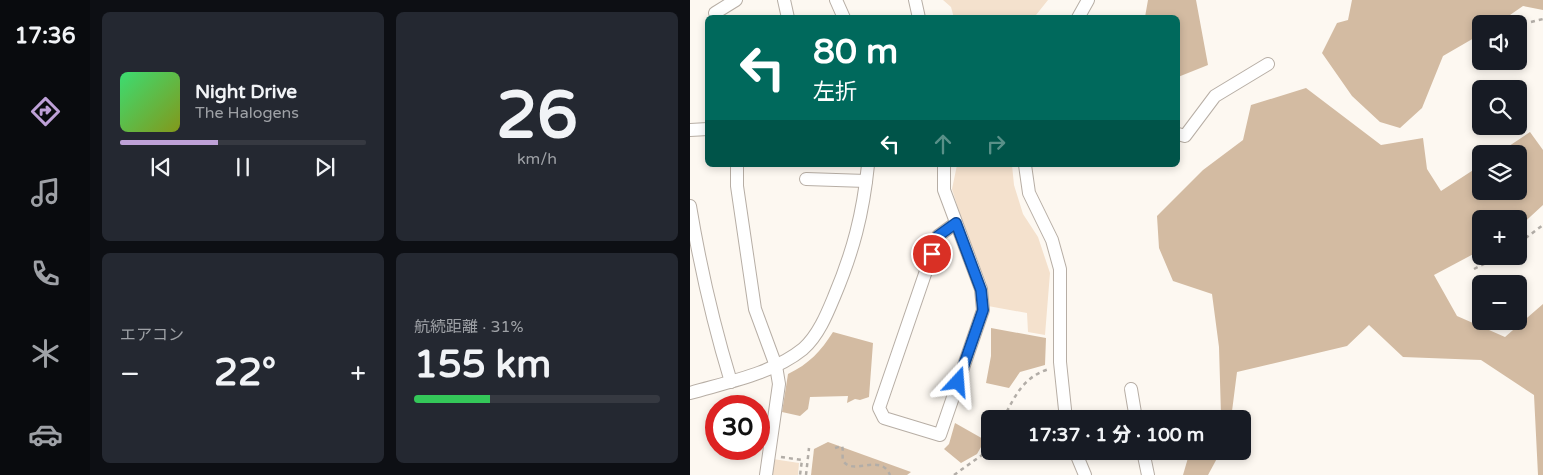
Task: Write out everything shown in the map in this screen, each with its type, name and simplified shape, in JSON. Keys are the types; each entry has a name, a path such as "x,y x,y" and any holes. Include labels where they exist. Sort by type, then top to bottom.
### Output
{"street":[{"path":"714,10 736,0"},
{"path":"784,0 787,15"},
{"path":"836,0 843,15"},
{"path":"915,0 918,15"},
{"path":"1080,15 1088,0"},
{"path":"1180,135 1185,136 1215,96 1268,64"},
{"path":"690,130 705,129"},
{"path":"736,167 738,196 755,309 776,366 779,384 766,475"},
{"path":"690,393 776,366 804,348 829,310 856,240 868,167"},
{"path":"944,167 944,190 981,290 983,310 940,435 884,418 879,408 938,236 956,223"},
{"path":"1025,167 1029,194 1058,255 1060,269 1060,366 1065,410"},
{"path":"806,179 866,182"},
{"path":"690,206 703,280 730,382"},
{"path":"1130,389 1134,410"},
{"path":"1079,460 1085,475"},
{"path":"1145,460 1148,475"}],"path":[{"path":"1531,22 1543,19"},
{"path":"1527,237 1543,225"},
{"path":"1474,269 1482,265"},
{"path":"1008,410 1020,387 1028,378 1036,373 1060,366"},
{"path":"835,448 842,446 842,460 852,469 878,465 888,471 890,475"},
{"path":"806,475 809,448"},
{"path":"783,449 781,458 802,460 800,475"},
{"path":"954,475 981,456"}],"shaded area":[{"path":"943,0 1048,0 1036,15 953,15 951,7"},
{"path":"1148,0 1196,0 1208,65 1180,76 1180,15 1145,15"},
{"path":"1352,0 1543,0 1543,10 1523,6 1510,15 1472,15 1472,39 1443,56 1422,108 1400,128 1380,122 1352,96 1322,53 1337,23 1348,20"},
{"path":"1306,88 1381,145 1423,138 1427,169 1441,191 1472,171 1472,200 1527,200 1527,145 1510,145 1530,132 1543,150 1543,205 1527,220 1527,210 1472,210 1472,255 1434,275 1457,316 1472,323 1472,330 1489,330 1505,337 1513,330 1527,330 1527,318 1543,304 1543,475 1538,475 1534,395 1481,360 1403,357 1369,325 1347,346 1237,372 1232,410 1221,410 1219,347 1212,294 1173,281 1159,248 1157,216 1203,170 1243,140 1251,105"},
{"path":"957,167 1012,167 1014,185 1023,214 1038,237 1050,273 1045,335 1028,332 1027,313 988,306 987,284 962,221 952,189"},
{"path":"991,328 1046,338 1045,365 1020,372 1009,388 986,383 991,356"},
{"path":"833,332 873,343 869,397 860,400 855,399 847,403 848,396 810,397 808,409 800,416 782,412 788,374 814,356"},
{"path":"955,423 981,438 981,447 977,454 961,463 944,449 949,444"},
{"path":"828,442 911,472 907,475 811,475 814,449"},
{"path":"773,459 799,463 798,475 771,475"},
{"path":"1187,460 1216,460 1208,475 1183,475"}],"route":[{"path":"932,254 938,236 956,223 981,290 983,310 958,382"}]}
